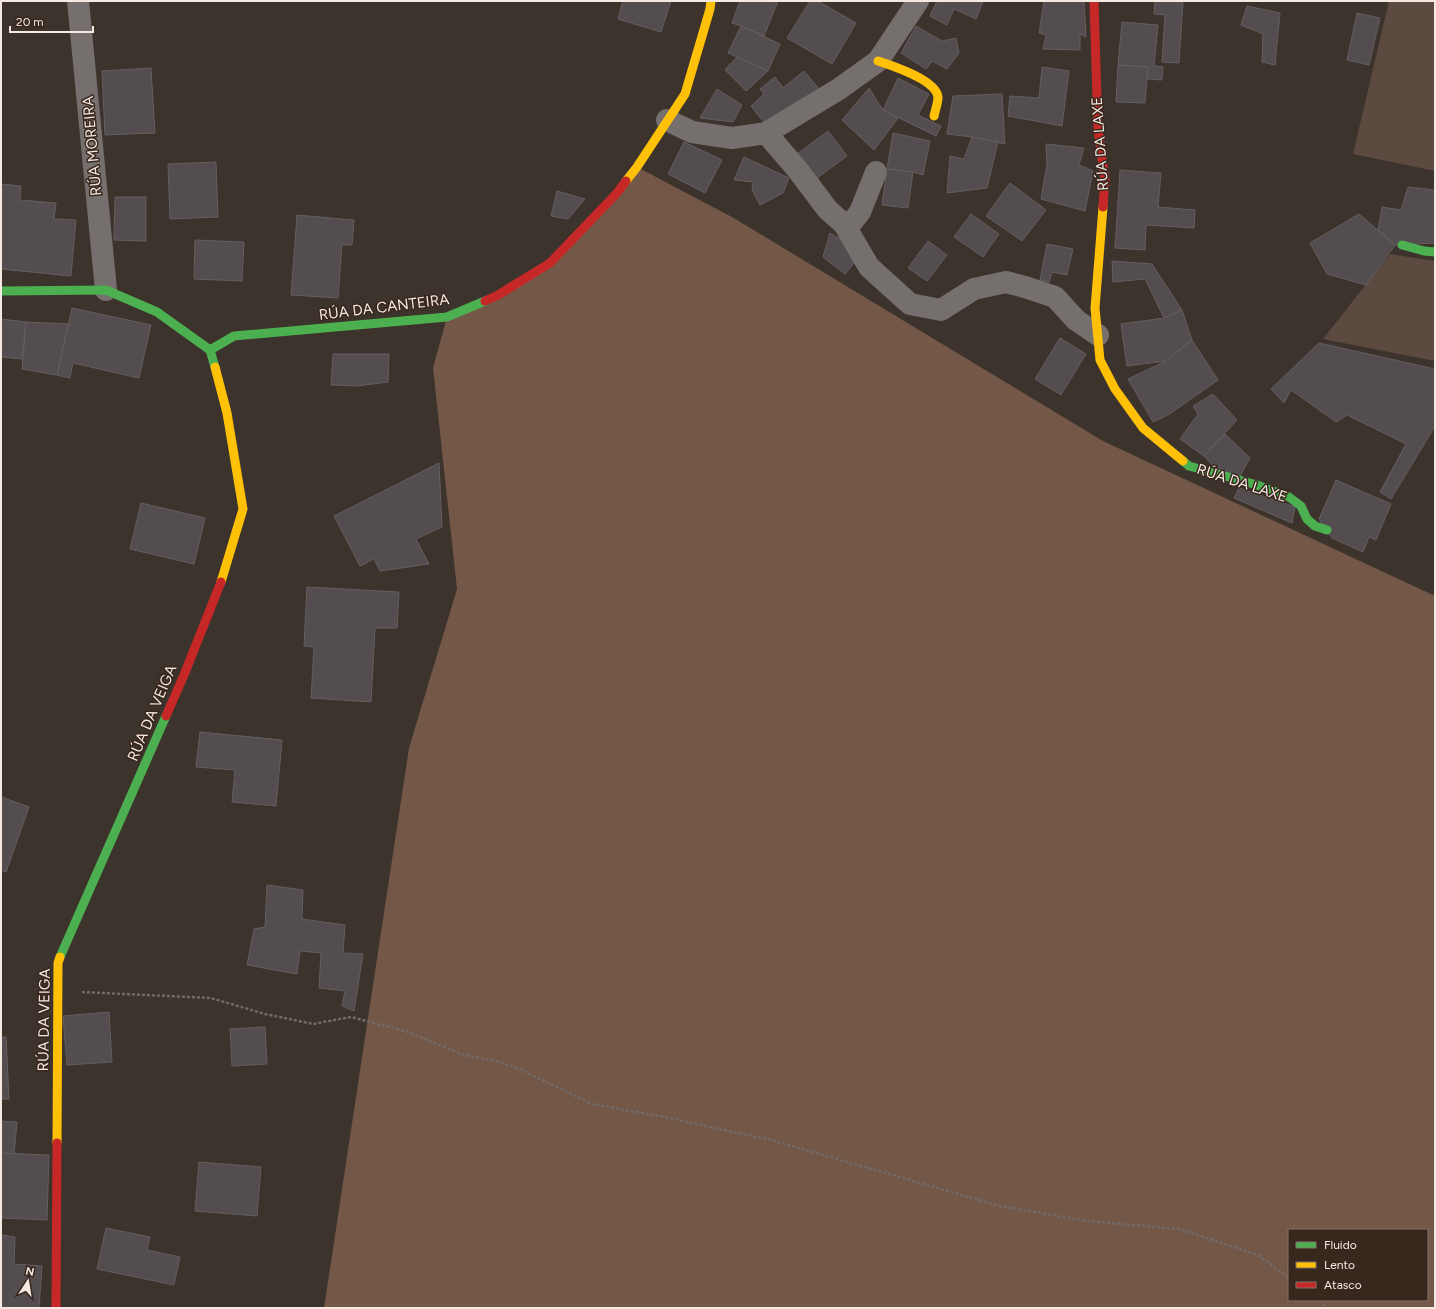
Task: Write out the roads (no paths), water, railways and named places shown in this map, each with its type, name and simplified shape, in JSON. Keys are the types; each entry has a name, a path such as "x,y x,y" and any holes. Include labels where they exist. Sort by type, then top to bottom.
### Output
{"street":[{"name":"RÚA MOREIRA","path":"78,1 106,290"},
{"name":"RÚA DA CANTEIRA","path":"210,350 234,336 448,317 498,295 550,263 617,193 637,167 685,94 711,1"},
{"path":"667,120 692,132 732,138 766,133 839,89 878,61 918,1"},
{"name":"RÚA DA LAXE","path":"1094,1 1098,129 1105,180 1095,308 1100,360 1115,389 1143,428 1190,466 1257,485 1289,497 1301,506 1307,519 1315,526 1327,530"},
{"path":"878,61 909,72 935,89 938,98 934,116"},
{"path":"766,133 797,169 828,210 844,224 869,267 910,304 941,310 974,289 1006,282 1025,286 1055,297 1076,320 1098,335"},
{"path":"844,224 852,222 860,212 876,172"},
{"path":"1402,245 1424,251 1435,252"},
{"path":"1,291 106,290 157,312 210,350"},
{"name":"RÚA DA VEIGA","path":"56,1308 58,963 184,675 222,580 243,508 227,413 210,350"}]}
